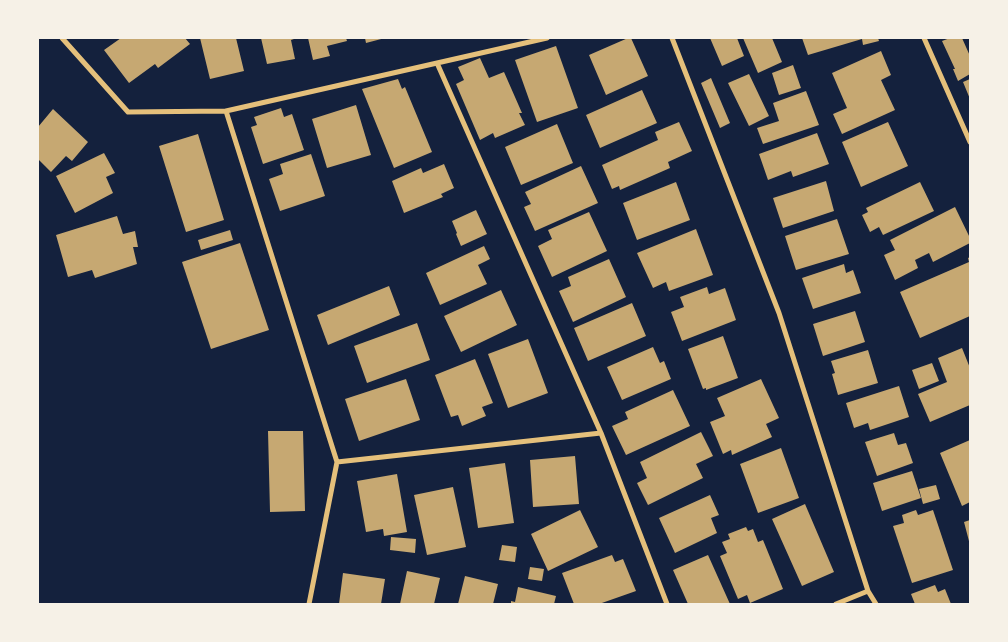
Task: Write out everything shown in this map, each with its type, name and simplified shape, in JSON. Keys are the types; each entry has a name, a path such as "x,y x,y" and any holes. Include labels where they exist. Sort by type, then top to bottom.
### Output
{"street":[{"path":"62,38 128,112 226,111 546,38"},
{"path":"672,38 779,313 868,591 876,604"},
{"path":"924,38 970,142"},
{"path":"437,62 601,433 667,604"},
{"path":"226,111 337,462 309,604"},
{"path":"337,462 601,433"},
{"path":"836,604 868,591"}],"building":[{"path":"121,38 185,38 190,44 158,68 155,64 129,83 104,50"},
{"path":"200,38 236,38 244,71 210,79"},
{"path":"261,38 297,38 291,40 295,59 267,64"},
{"path":"308,38 346,38 347,41 327,46 330,56 313,60"},
{"path":"365,38 385,38 366,43"},
{"path":"631,38 648,76 606,95 589,55"},
{"path":"710,38 737,38 744,56 722,66"},
{"path":"743,38 772,38 782,62 758,73"},
{"path":"802,38 878,38 879,41 863,45 862,39 808,55"},
{"path":"950,38 962,38 970,56 970,74 958,81 953,69 955,69 942,41"},
{"path":"556,46 578,108 537,122 515,60"},
{"path":"881,51 891,75 881,80 895,110 842,134 833,114 847,108 832,73"},
{"path":"480,58 489,78 504,72 522,113 519,113 525,125 495,138 493,133 480,140 456,84 464,80 458,67"},
{"path":"793,65 801,88 779,95 772,73"},
{"path":"749,74 769,116 749,126 728,83"},
{"path":"711,78 730,123 720,128 701,83"},
{"path":"398,79 402,89 405,87 432,152 394,168 362,89"},
{"path":"970,79 970,99 963,82"},
{"path":"642,90 657,123 600,148 586,115"},
{"path":"806,91 819,125 763,144 757,128 779,121 773,103"},
{"path":"356,105 371,155 327,168 312,119"},
{"path":"281,108 284,117 292,114 304,150 263,164 251,127 257,125 254,117"},
{"path":"53,109 88,142 72,161 66,156 51,172 38,159 38,127"},
{"path":"679,122 692,151 668,162 670,168 620,190 619,186 612,189 602,165 658,140 655,132"},
{"path":"888,122 908,166 861,187 842,142"},
{"path":"557,124 573,163 521,185 505,147"},
{"path":"817,133 829,164 793,177 791,171 768,180 759,154"},
{"path":"198,134 224,220 186,232 159,146"},
{"path":"104,153 115,173 106,177 113,193 75,213 56,176"},
{"path":"311,154 325,196 280,211 269,179 283,174 280,164"},
{"path":"444,164 454,188 441,194 443,197 404,213 392,181 421,168 423,173"},
{"path":"581,166 598,203 535,231 524,207 531,204 525,192"},
{"path":"826,181 834,211 783,228 773,198"},
{"path":"676,182 690,220 637,240 623,203"},
{"path":"920,182 934,211 883,235 879,227 870,232 862,215 868,212 866,208"},
{"path":"955,207 970,238 970,243 933,262 929,253 915,260 918,268 895,280 884,255 895,250 890,240"},
{"path":"476,210 487,234 461,246 452,221"},
{"path":"589,212 607,251 552,277 538,246 552,239 548,230"},
{"path":"117,216 123,234 135,231 138,247 133,247 137,264 95,278 92,270 68,277 56,235"},
{"path":"837,219 849,254 796,270 785,236"},
{"path":"696,229 713,275 669,291 666,282 653,288 637,253"},
{"path":"230,230 233,240 201,250 198,240"},
{"path":"240,243 269,330 211,349 182,262"},
{"path":"484,246 490,259 478,265 487,284 440,305 426,273"},
{"path":"970,257 970,316 920,338 900,292 969,262 968,258"},
{"path":"609,259 626,297 573,322 559,291 571,286 568,277"},
{"path":"844,264 846,273 853,270 861,293 813,309 802,278"},
{"path":"389,286 400,315 328,345 317,315"},
{"path":"707,287 709,294 725,288 736,320 682,341 671,312 684,307 680,297"},
{"path":"501,290 517,325 461,352 444,316"},
{"path":"632,303 646,336 588,361 574,328"},
{"path":"855,311 865,342 823,356 813,324"},
{"path":"417,323 430,360 367,383 354,346"},
{"path":"723,336 738,378 706,390 706,388 703,389 688,349"},
{"path":"528,339 548,393 508,408 488,354"},
{"path":"653,347 660,363 664,361 671,379 622,400 607,367"},
{"path":"962,348 970,368 970,405 930,422 918,394 947,382 938,358"},
{"path":"868,350 878,383 838,395 832,374 835,373 831,361"},
{"path":"475,359 493,403 482,407 486,416 462,426 458,415 451,417 435,375"},
{"path":"932,363 939,381 919,389 912,370"},
{"path":"406,379 420,420 359,441 345,399"},
{"path":"761,379 779,418 766,424 772,437 732,455 731,450 723,454 710,422 725,416 717,398"},
{"path":"899,386 909,417 870,430 868,423 854,428 846,403"},
{"path":"673,390 690,426 626,455 612,426 628,419 625,412"},
{"path":"268,431 303,431 305,511 270,512"},
{"path":"701,432 713,456 696,464 703,478 648,505 637,483 647,478 640,462"},
{"path":"894,433 898,445 906,443 913,463 877,476 865,442"},
{"path":"970,440 970,502 962,506 940,453"},
{"path":"781,448 799,498 758,513 740,464"},
{"path":"575,456 579,504 533,507 530,460"},
{"path":"505,463 514,523 478,528 469,468"},
{"path":"912,471 921,498 882,511 873,483"},
{"path":"397,474 407,532 384,536 383,529 366,532 357,481"},
{"path":"936,485 940,499 923,504 919,489"},
{"path":"453,487 466,547 427,555 414,495"},
{"path":"710,495 719,515 711,518 717,533 675,553 659,518"},
{"path":"805,504 834,572 802,586 772,519"},
{"path":"580,510 598,547 548,571 531,534"},
{"path":"916,510 918,515 933,510 953,570 912,583 893,526 904,523 902,515"},
{"path":"970,520 970,545 964,522"},
{"path":"746,527 748,531 753,529 758,542 763,540 783,589 750,603 747,595 738,599 720,556 727,553 722,542 730,539 728,534"},
{"path":"391,537 416,539 415,553 390,550"},
{"path":"502,545 517,547 515,562 499,560"},
{"path":"612,555 615,562 623,559 636,591 599,604 574,604 562,573"},
{"path":"708,555 730,604 688,604 673,570"},
{"path":"530,567 544,569 542,581 528,579"},
{"path":"407,571 440,578 434,604 400,604"},
{"path":"343,573 385,579 381,604 339,604"},
{"path":"465,576 498,584 493,604 458,604"},
{"path":"935,585 938,592 945,589 951,604 915,604 911,594"},
{"path":"518,587 556,596 554,604 511,604 511,601 515,602"}]}
